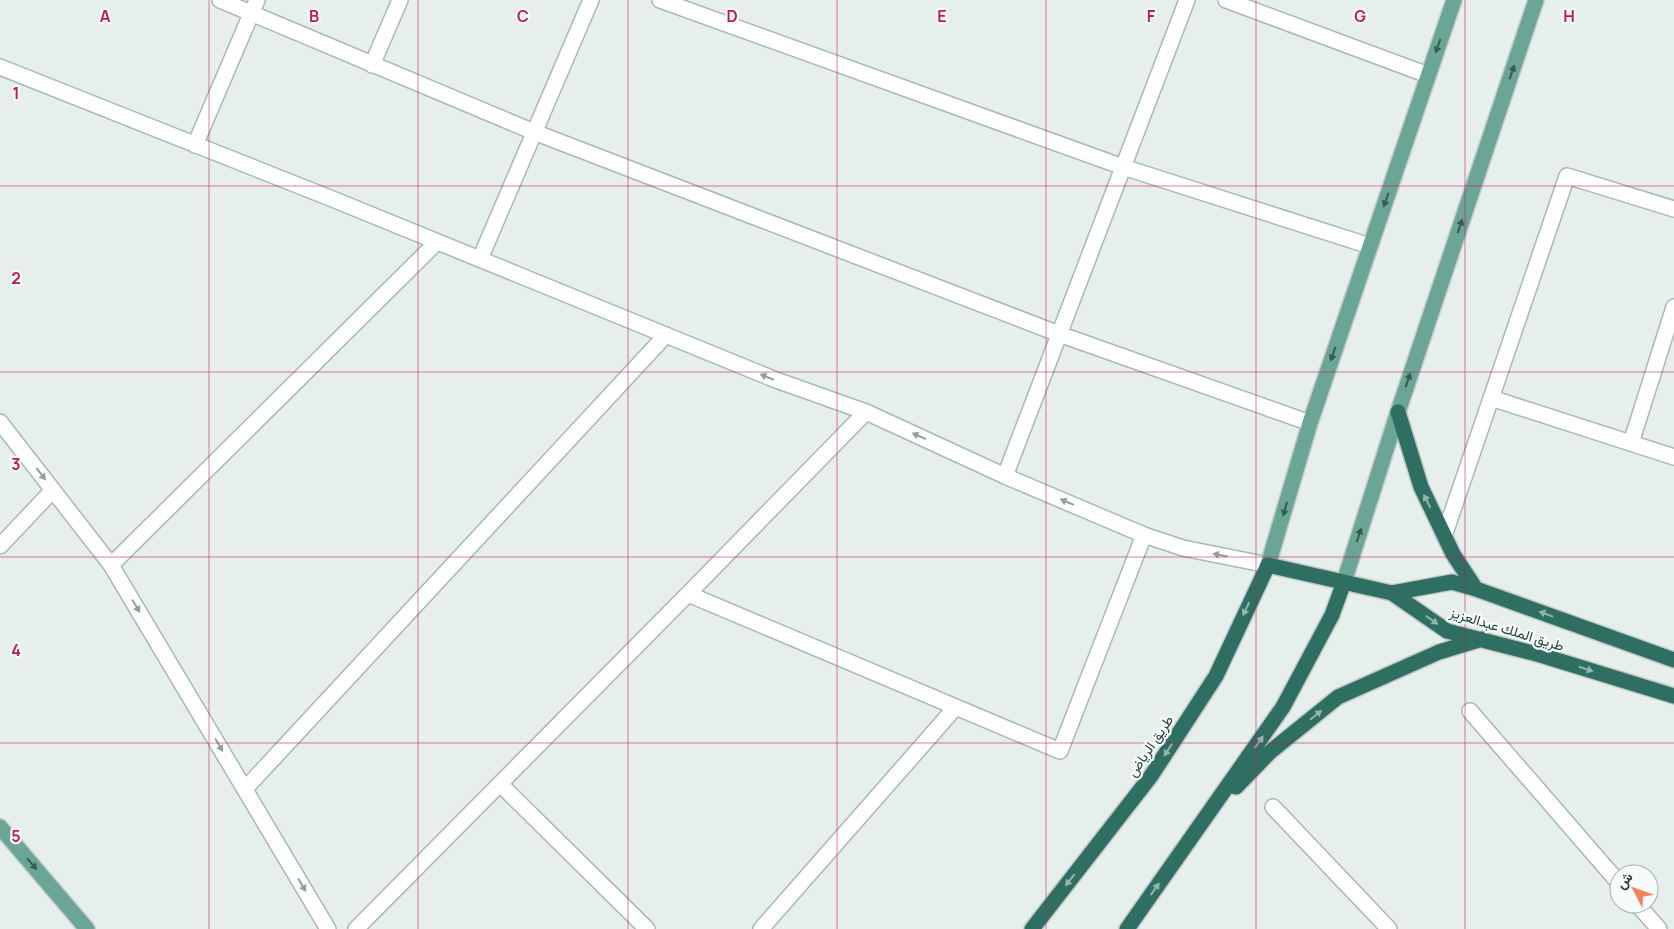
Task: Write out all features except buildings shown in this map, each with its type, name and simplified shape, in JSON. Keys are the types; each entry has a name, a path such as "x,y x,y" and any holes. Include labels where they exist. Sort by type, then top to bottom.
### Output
{"highway":[{"path":"1398,412 1421,487 1453,554 1476,589"},
{"path":"1268,565 1392,593"},
{"name":"طريق الرياض","path":"1032,929 1151,776 1194,710 1216,676 1268,565"},
{"path":"1127,929 1283,707 1332,615 1344,582"},
{"name":"طريق الملك عبدالعزيز","path":"1392,593 1452,582 1674,660"},
{"name":"طريق الملك عبدالعزيز","path":"1392,593 1447,631 1483,639 1674,696"},
{"path":"1204,821 1270,752 1338,697 1439,652 1483,639"}],"main road":[{"path":"1268,565 1310,423 1454,0"},
{"path":"1344,582 1398,412 1536,0"},
{"path":"0,827 87,929"}],"street":[{"path":"220,0 534,132 1059,334 1310,423"},
{"path":"195,145 257,0"},
{"path":"372,65 400,0"},
{"path":"480,259 591,0"},
{"path":"660,0 1124,167 1370,246"},
{"path":"1005,476 1187,0"},
{"path":"1226,0 1428,75"},
{"path":"0,67 776,380 866,412 1005,476 1144,535 1183,548 1268,565"},
{"path":"1444,536 1567,176 1674,209"},
{"path":"112,565 437,242"},
{"path":"1631,443 1674,308"},
{"path":"245,789 666,335"},
{"path":"1491,398 1674,457"},
{"path":"356,929 866,412"},
{"path":"0,422 112,565 328,929"},
{"path":"0,546 54,490"},
{"path":"688,594 1060,751 1144,535"},
{"path":"761,929 955,708"},
{"path":"1470,711 1609,871"},
{"path":"500,784 648,929"},
{"path":"1273,807 1389,929"},
{"path":"1646,914 1659,929"}]}
